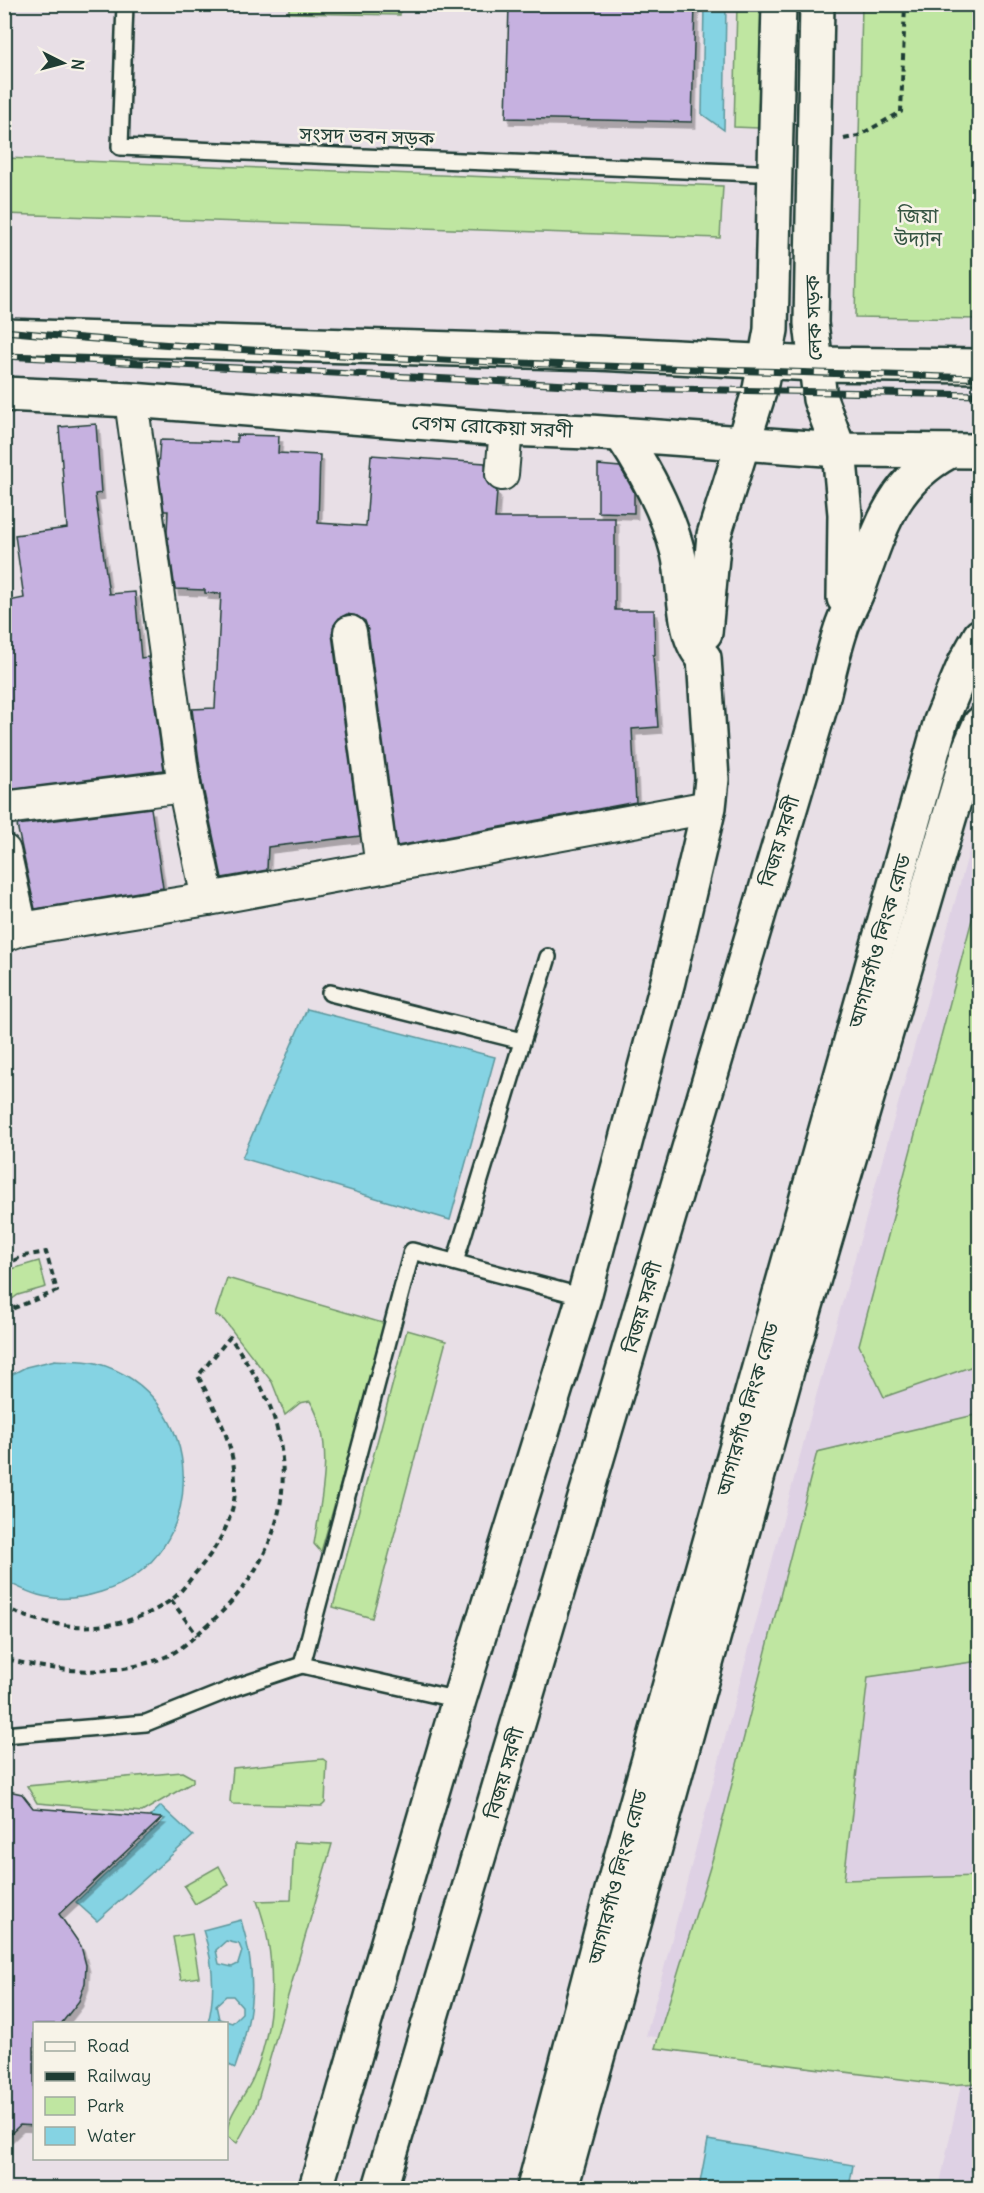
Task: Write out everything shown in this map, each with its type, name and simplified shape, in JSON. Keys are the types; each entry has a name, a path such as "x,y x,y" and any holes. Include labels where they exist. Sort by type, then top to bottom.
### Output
{"main road":[{"path":"316,2188 459,1700 584,1297 668,981 709,807 712,779 704,658 707,587 714,535 766,363 773,294 779,4"},
{"name":"লেক সড়ক","path":"817,4 811,323 814,364 820,399 839,450 846,557 841,628"},
{"path":"4,336 597,353 766,363 980,366"},
{"name":"বেগম রোকেয়া সরণী","path":"4,394 131,400 506,429 621,434 839,450 980,451"},
{"path":"621,434 640,463 662,505 678,554 692,644 704,658"},
{"name":"বিজয় সরণী","path":"380,2188 841,628 859,588 876,533 903,487 924,465 948,452"},
{"name":"আগারগাঁও লিংক রোড","path":"534,2188 614,1883 941,721 965,663 980,636"},
{"name":"আগারগাঁও লিংক রোড","path":"561,2188 792,1352 970,747 980,723"},
{"path":"392,2152 399,2188"}],"street":[{"path":"131,400 184,786 208,899"},
{"path":"502,474 506,429"},
{"path":"350,632 382,867"},
{"path":"4,808 184,786"},
{"path":"4,851 13,932 208,899 709,807"}],"lane":[{"name":"সংসদ ভবন সড়ক","path":"125,4 120,147 756,173"},
{"path":"455,1262 548,957"},
{"path":"330,993 522,1041"},
{"path":"302,1665 412,1251 584,1297"},
{"path":"4,1735 146,1723 236,1687 302,1665 459,1700"}],"path":[{"path":"814,145 858,136 901,112 905,4"},
{"path":"4,1265 24,1256 46,1252 57,1291 4,1312"},
{"path":"4,1607 20,1615 52,1624 107,1626 137,1617 171,1600 214,1552 228,1520 235,1491 235,1466 226,1431 216,1407 198,1376 230,1337 260,1381 278,1430 283,1484 275,1532 261,1565 243,1589 197,1635 167,1657 126,1666 86,1671 30,1666 4,1658"},
{"path":"171,1600 197,1635"}],"shaded area":[{"path":"979,816 979,2188 939,2188 965,2066 646,2036 813,1407"}],"green space":[{"path":"289,5 400,5 400,15 289,13"},
{"path":"737,5 761,5 758,128 734,127"},
{"name":"জিয়া উদ্যান","path":"862,5 979,5 979,319 855,317"},
{"path":"5,158 723,186 720,238 5,214"},
{"path":"979,893 979,1364 884,1397 859,1345"},
{"path":"39,1261 46,1287 18,1295 5,1304 5,1271"},
{"path":"227,1278 386,1324 321,1552 314,1544 323,1490 325,1453 318,1418 310,1401 300,1403 285,1415 272,1382 224,1320 215,1315"},
{"path":"407,1330 446,1341 372,1618 333,1607"},
{"path":"979,1414 979,1661 868,1677 844,1880 979,1876 979,2083 948,2085 655,2048 714,1854 817,1452"},
{"path":"323,1759 327,1762 325,1803 322,1806 232,1804 230,1801 233,1768"},
{"path":"182,1772 193,1778 193,1782 142,1812 37,1803 27,1786"},
{"path":"294,1842 332,1844 255,2110 237,2143 228,2137 228,2128 233,2113 250,2085 261,2057 270,2013 271,1967 264,1922 257,1901 291,1900"},
{"path":"219,1866 229,1885 195,1904 184,1886"},
{"path":"192,1934 199,1977 181,1980 173,1937"}],"water":[{"path":"704,5 726,5 724,130 702,114"},
{"path":"307,1009 495,1057 450,1220 242,1158"},
{"path":"55,1360 96,1363 133,1380 160,1407 177,1440 183,1476 179,1512 164,1546 138,1573 101,1592 70,1598 38,1595 5,1581 5,1378 26,1367"},
{"path":"161,1806 193,1836 97,1921 76,1902 165,1819 150,1816"},
{"path":"241,1920 250,1959 252,1995 246,2030 235,2068 228,2064 228,2022 208,2022 212,2000 209,1953 203,1930","holes":["226,1941 239,1944 242,1951 238,1964 232,1967 219,1964 216,1950","226,1996 233,1996 242,2006 242,2013 232,2023 219,2019 216,2005"]},
{"path":"708,2140 853,2165 849,2188 699,2188"}],"building":[{"path":"509,4 695,4 692,122 506,118"},
{"path":"96,424 101,493 95,494 109,594 135,592 141,658 148,657 164,770 6,790 4,602 24,598 15,535 67,528 59,427"},
{"path":"237,435 279,436 278,453 320,455 318,523 366,526 371,455 485,463 486,481 497,491 495,518 615,518 615,610 654,610 655,655 653,655 658,727 632,729 636,802 397,846 368,630 365,621 347,614 339,618 332,634 360,836 268,847 267,870 222,878 202,783 192,709 215,708 221,594 205,593 205,590 175,589 167,532 168,511 164,511 158,468 160,440 237,442"},
{"path":"598,465 620,467 634,492 634,513 598,512"},
{"path":"151,808 163,888 35,909 17,825"},
{"path":"4,1790 22,1794 33,1808 162,1818 59,1914 81,1946 86,1965 85,1983 79,2001 63,2022 33,2022 33,2126 20,2125 4,2140"}],"railway":[{"path":"4,331 369,357 980,378"},
{"path":"4,356 625,388 980,395"}]}
